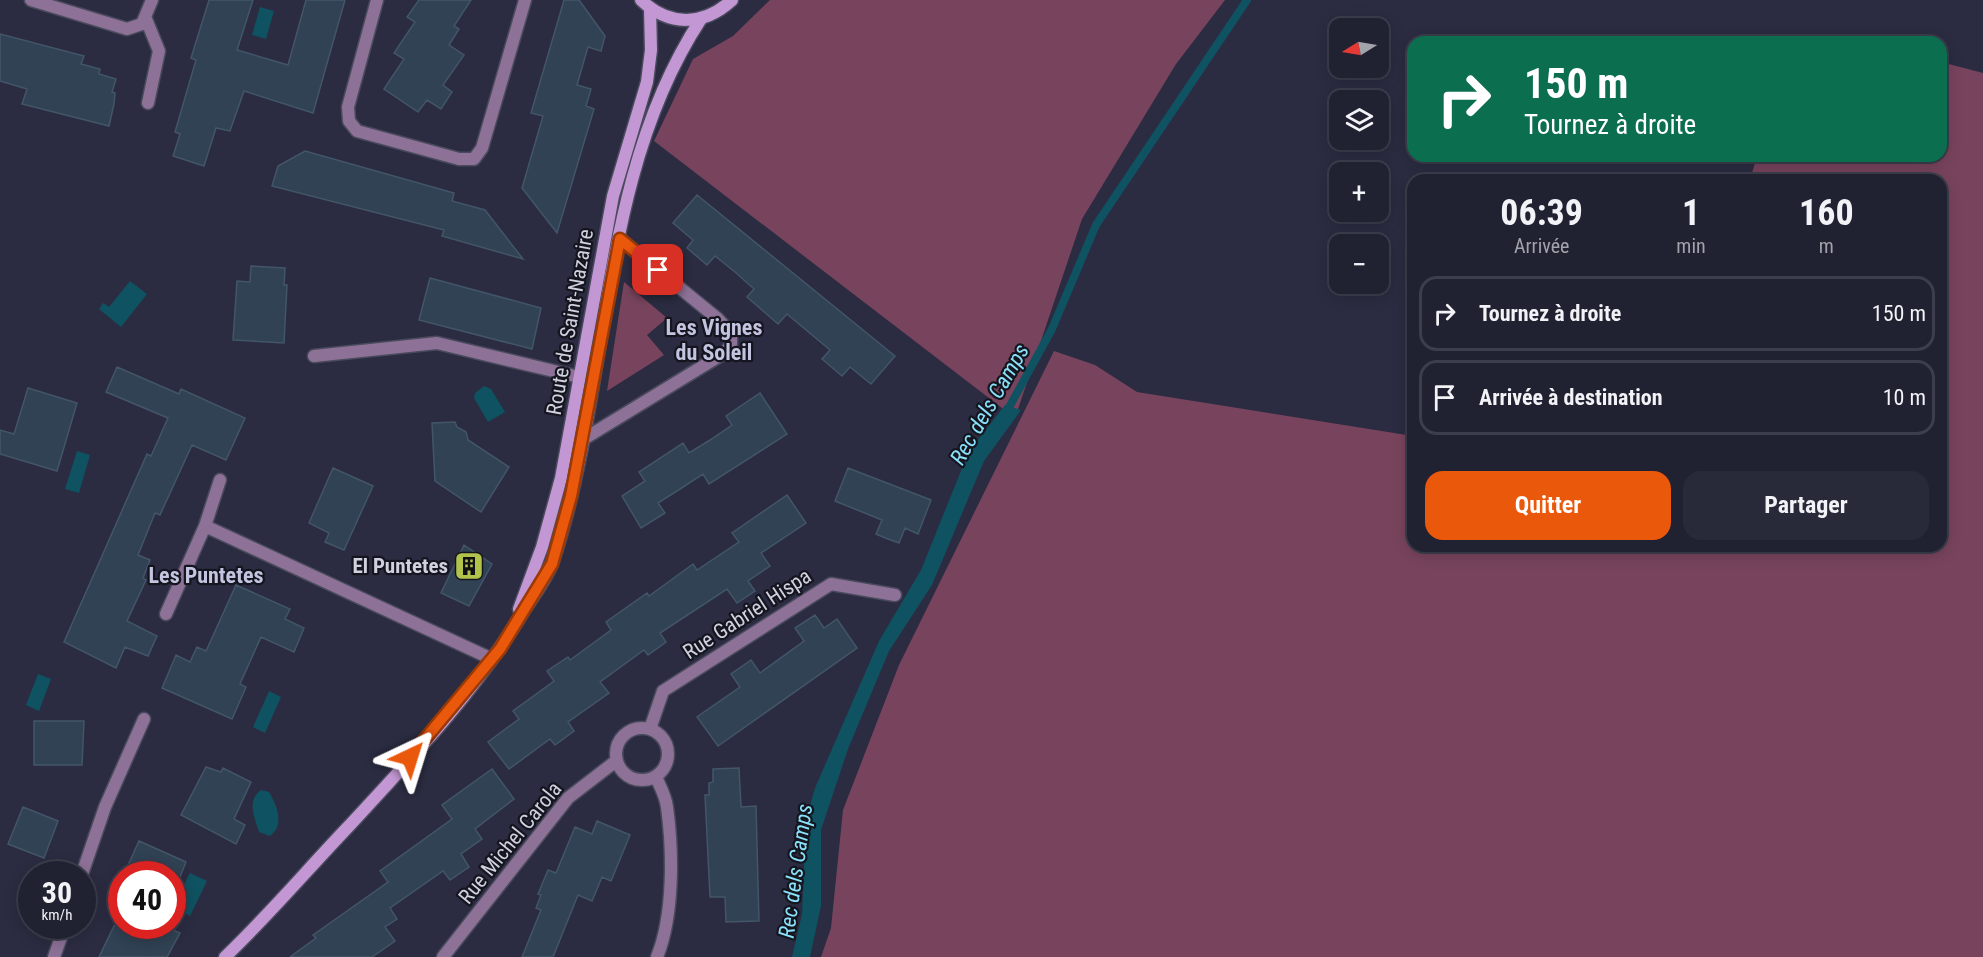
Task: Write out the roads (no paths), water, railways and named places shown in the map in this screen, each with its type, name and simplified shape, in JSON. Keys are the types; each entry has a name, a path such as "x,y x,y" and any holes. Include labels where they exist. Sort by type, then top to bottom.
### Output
{"street":[{"path":"31,0 127,29 135,28 146,19 152,0"},
{"path":"377,0 348,107 349,121 357,131 459,159 474,159 482,148 525,0"},
{"path":"645,4 666,17 683,21 701,19 720,11 732,0"},
{"name":"Route de Saint-Nazaire","path":"508,638 542,547 556,498 612,196 646,82 651,50 645,4"},
{"path":"146,19 159,51 148,103"},
{"name":"Route de Saint-Nazaire","path":"225,957 383,789 492,659 508,638 552,564 571,496 630,183 645,130 669,73 701,19"},
{"path":"582,441 726,352 731,344 731,333 718,319 620,239"},
{"path":"315,356 437,343 579,377"},
{"path":"166,614 205,526 220,480"},
{"path":"205,526 492,659"},
{"name":"Rue Gabriel Hispa","path":"650,729 663,691 831,584 895,595"},
{"path":"86,861 105,807 144,719"},
{"path":"639,728 650,729 659,734 668,751 667,761 656,777 637,780 628,777 616,761 615,750 620,739 628,731 639,728"},
{"name":"Rue Michel Carola","path":"443,957 568,798 616,761"},
{"path":"656,777 667,804 670,886 667,933 657,957"},
{"path":"54,957 60,939"},
{"name":"Route de Saint-Nazaire","path":"230,957 241,942"}],"water":[{"path":"260,7 274,11 266,39 252,35"},
{"path":"130,281 147,294 121,327 99,309 103,303 109,307"},
{"path":"484,386 491,389 505,412 488,422 474,398 475,393"},
{"path":"1005,405 1021,410 984,461 932,585 889,651 848,749 821,830 821,906 810,957 792,957 802,914 806,819 815,788 879,641 921,570 969,451"},
{"path":"77,451 90,455 79,493 65,489"},
{"path":"38,674 51,679 39,711 26,705"},
{"path":"269,691 281,697 265,733 253,727"},
{"path":"261,790 269,792 278,815 277,826 270,836 259,832 254,816 254,799"},
{"path":"190,873 207,881 190,916 186,914 186,881"}],"waterway":[{"name":"Rec dels Camps","path":"1006,413 1052,329 1096,225 1247,0"}],"place":[{"name":"El Puntetes","path":"469,566"}],"district":[{"name":"Les Vignes du Soleil","path":"714,340"},
{"name":"Les Puntetes","path":"206,575"}]}
